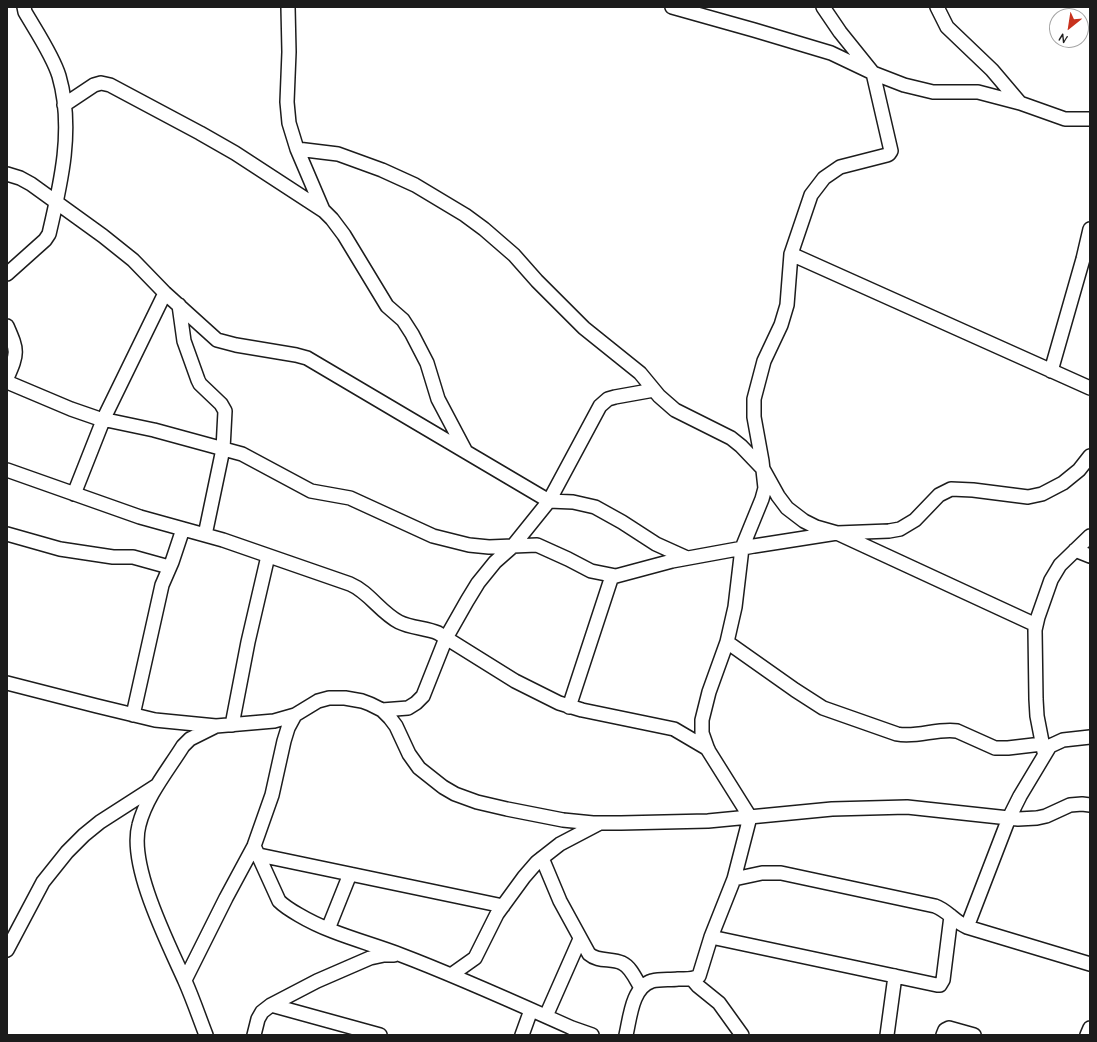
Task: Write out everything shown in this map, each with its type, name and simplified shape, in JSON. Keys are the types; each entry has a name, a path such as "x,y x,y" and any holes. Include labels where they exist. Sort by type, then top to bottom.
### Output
{"street":[{"path":"7,274 45,240 49,234 57,202 66,137 66,113 59,77 55,66 25,12 24,7"},
{"path":"288,7 289,52 287,112 297,149 324,212"},
{"path":"672,7 831,53 873,73 904,85 934,92 978,92 1020,103 1065,119 1090,119"},
{"path":"626,1035 635,998 641,988 654,980 692,979 699,976 711,937 734,879 750,817 708,749 702,733 702,720 709,692 727,642 735,607 742,548 765,488 754,417 754,400 764,361 781,325 787,305 792,254 811,195 824,178 840,167 888,155 890,152 873,73 840,32 823,7"},
{"path":"937,7 947,27 992,70 1020,103"},
{"path":"64,105 94,86 101,83 110,85 235,153 324,212 332,219 344,235 387,306 403,320 412,334 427,363 438,398 466,452"},
{"path":"297,149 338,154 382,170 415,185 465,215 497,239 584,328 640,374 674,410 737,442 763,469 778,496 787,508 804,521 816,527 837,533 1036,624"},
{"path":"7,174 26,181 57,202 133,260 165,293 217,340 236,346 307,358 550,501 586,504 622,522 656,544 687,558"},
{"path":"1051,371 1090,229"},
{"path":"792,254 1090,388"},
{"path":"74,494 104,418 165,293"},
{"path":"179,305 184,341 198,380 200,384 221,404 225,411 223,449 204,535"},
{"path":"7,326 10,338 16,349 15,358 7,378"},
{"path":"7,382 71,409 97,418 104,418 154,430 242,454 311,491 350,498 433,536 469,545 489,547 512,547 528,544 540,546 591,572 612,576 632,573 687,558 742,548 837,533 889,531 900,529 915,520 939,495 952,489 973,490 1028,497 1042,494 1063,483 1079,470 1090,456"},
{"path":"382,710 408,708 423,696 446,638 478,583 495,562 512,547 550,501 600,406 608,399 615,396 654,390"},
{"path":"7,470 140,517 204,535 356,586 399,622 431,630 515,681 559,703 569,707 674,729 708,749"},
{"path":"133,715 162,585 183,529"},
{"path":"7,534 60,549 114,557 133,557 169,567"},
{"path":"1044,750 1037,716 1036,624 1051,580 1060,565 1090,536"},
{"path":"1075,550 1090,556"},
{"path":"232,725 248,642 268,556"},
{"path":"569,707 612,576"},
{"path":"727,642 823,708 896,734 915,735 951,730 957,731 995,748 1044,750"},
{"path":"7,683 155,720 216,726 274,721 295,715 318,701 329,698 345,698 362,701 382,710 396,726 408,754 419,768 455,794 477,802 562,820 600,823 708,821 832,809 907,807 1018,819 1046,816 1070,805 1090,805"},
{"path":"185,980 226,898 256,850 272,795 286,735 295,715"},
{"path":"206,1035 194,1000 164,933 141,875 137,846 138,827 142,813 186,742 216,726"},
{"path":"967,927 1009,818 1044,750 1063,740 1090,737"},
{"path":"7,950 43,882 67,852 84,834 100,822 159,784"},
{"path":"451,975 475,958 503,906 524,877 542,858 560,844 600,823"},
{"path":"256,850 350,874 503,906"},
{"path":"256,850 279,901 287,908 305,919 451,975 592,1035"},
{"path":"542,858 560,901 586,949 595,958 613,960 627,966 641,988"},
{"path":"734,879 762,873 781,873 935,906 967,927 1090,964"},
{"path":"328,929 350,874"},
{"path":"711,937 937,985 942,983 951,916"},
{"path":"546,1016 580,939"},
{"path":"254,1035 258,1019 262,1012 271,1005 316,981 370,958 384,955 401,955"},
{"path":"888,1035 895,976"},
{"path":"692,979 698,986 719,1003 742,1035"},
{"path":"271,1005 380,1035"},
{"path":"522,1035 531,1010"},
{"path":"943,1035 945,1030 949,1028 974,1035"},
{"path":"1087,1035 1090,1028"}]}
